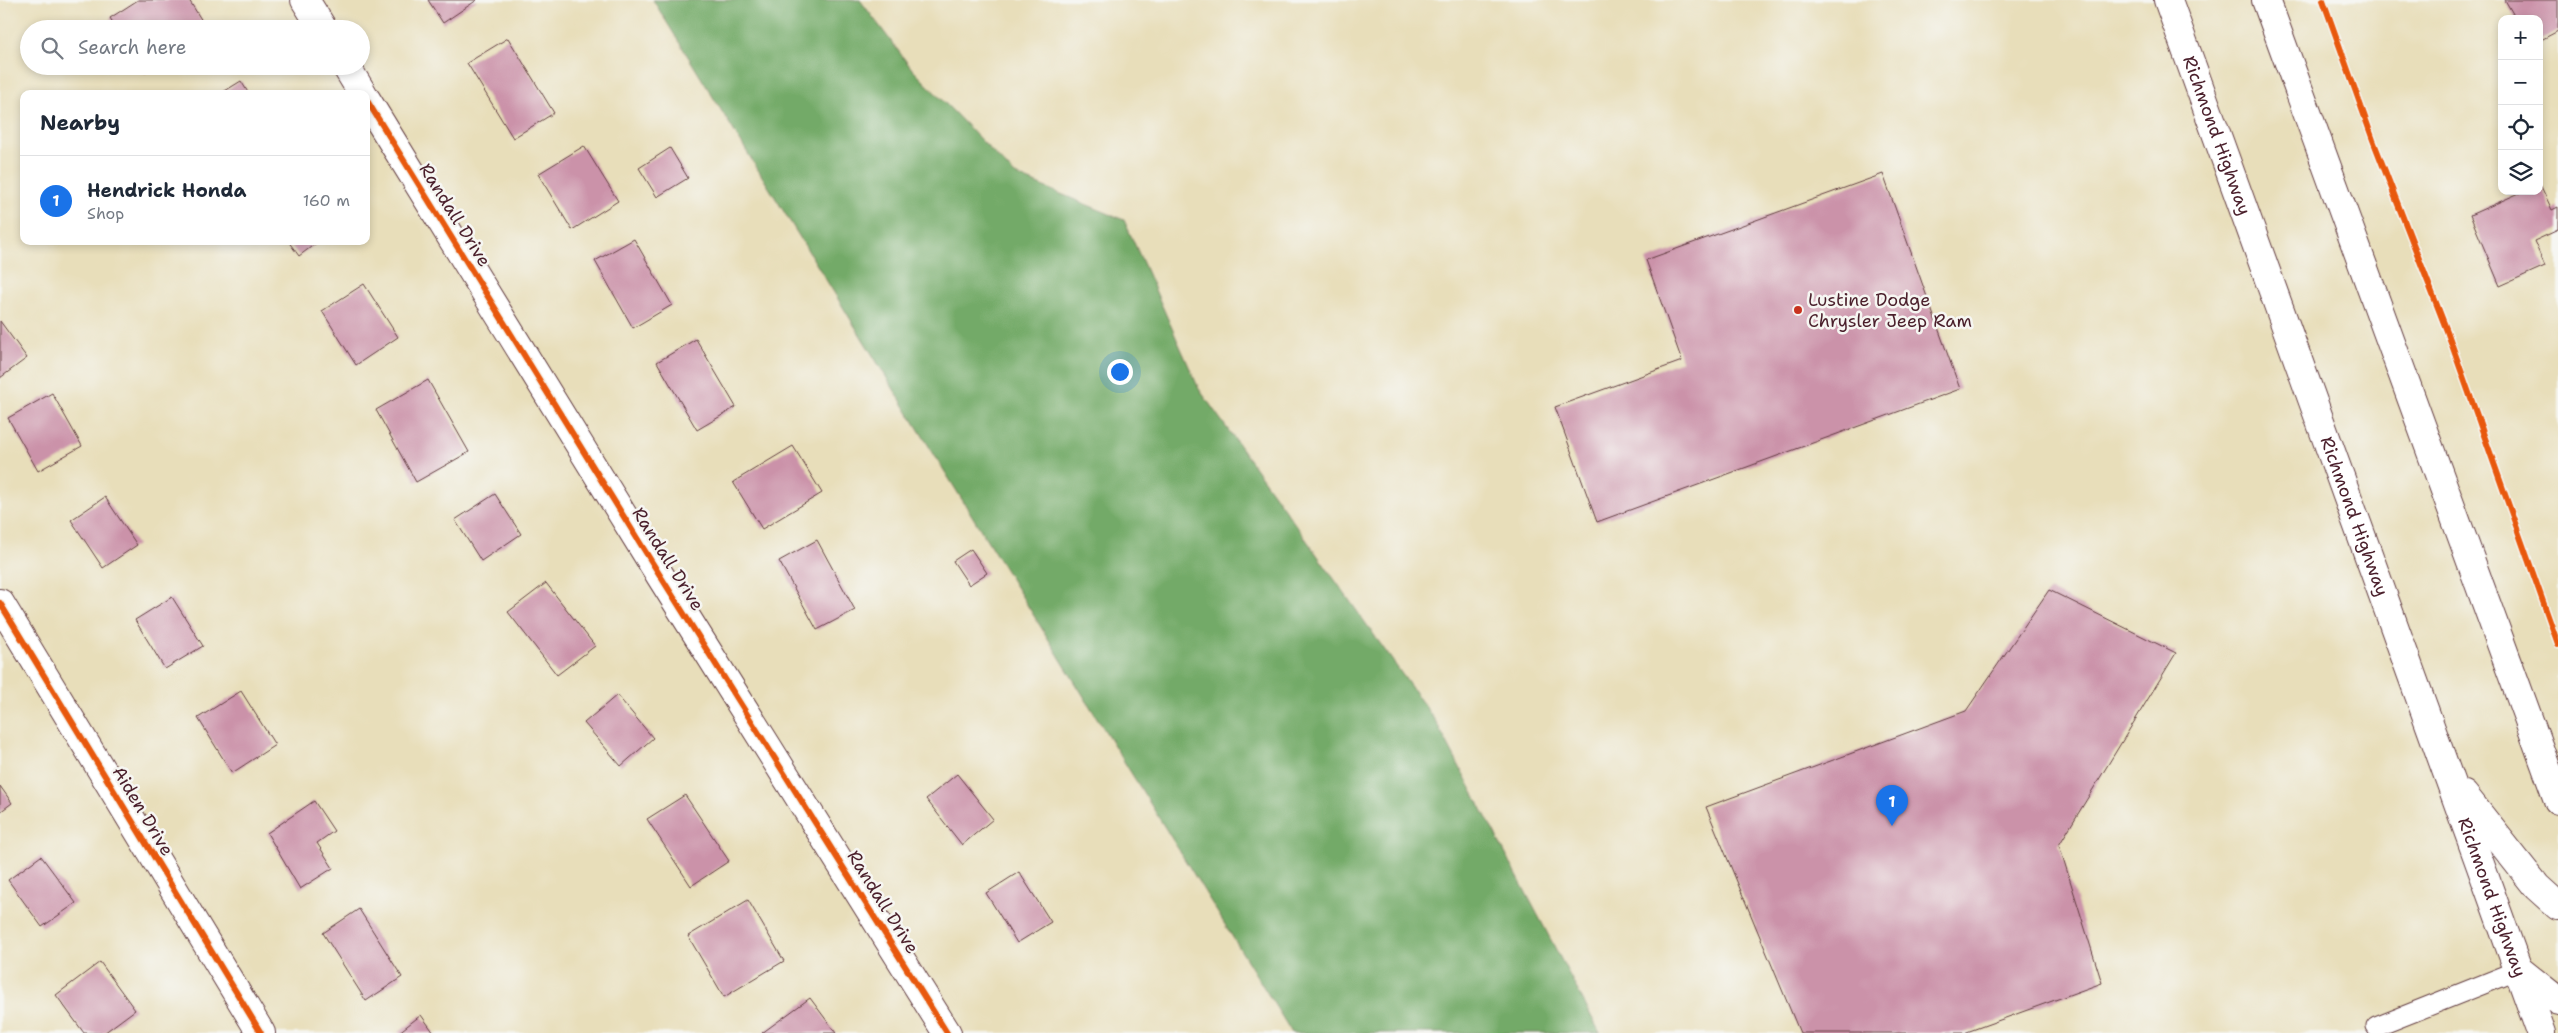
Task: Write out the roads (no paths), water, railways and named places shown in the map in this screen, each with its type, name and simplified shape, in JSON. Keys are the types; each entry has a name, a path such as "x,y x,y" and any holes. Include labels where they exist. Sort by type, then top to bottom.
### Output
{"main road":[{"path":"305,0 317,20"},
{"name":"Richmond Highway","path":"2168,0 2541,1033"},
{"path":"2266,0 2558,800"},
{"path":"351,75 361,90"},
{"name":"Randall Drive","path":"370,105 661,577 947,1033"},
{"name":"Aiden Drive","path":"0,603 261,1033"},
{"path":"2449,776 2537,887 2558,906"},
{"path":"2519,970 2558,1001"}],"lane":[{"path":"2376,1027 2519,970"}],"place":[{"name":"Lustine Dodge Chrysler Jeep Ram","path":"1798,310"},
{"name":"Hendrick Honda","path":"1892,826"}]}
